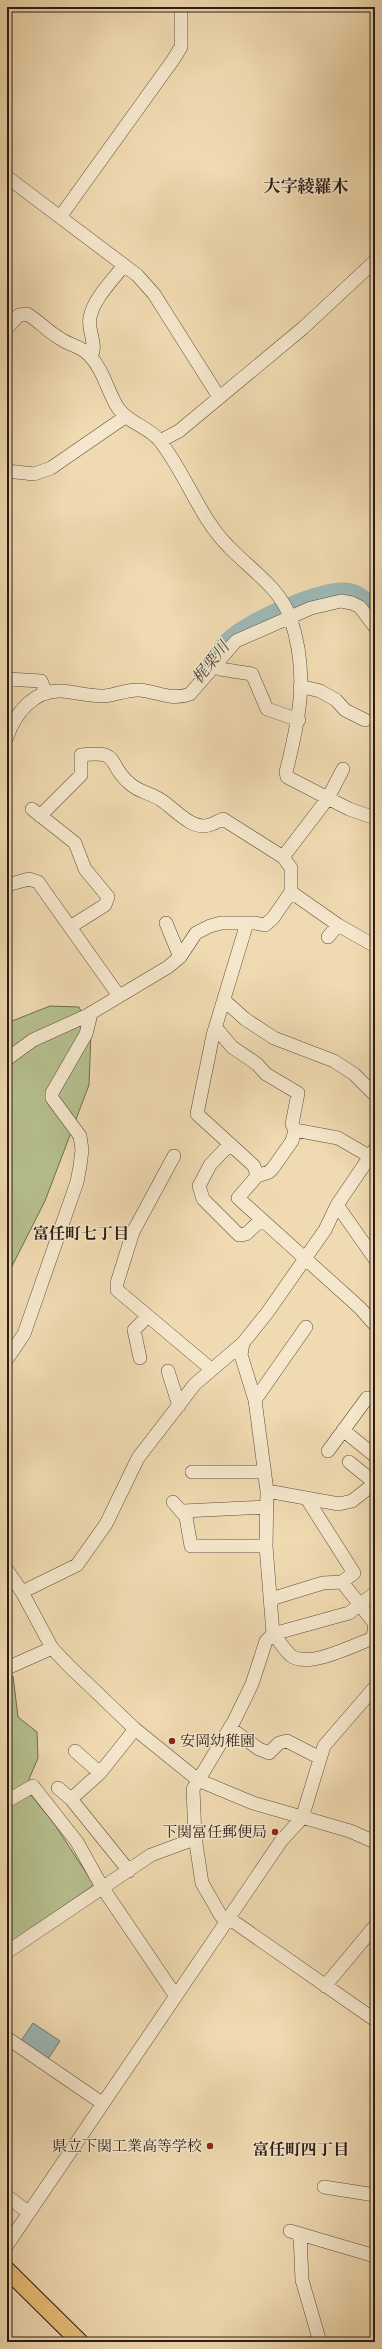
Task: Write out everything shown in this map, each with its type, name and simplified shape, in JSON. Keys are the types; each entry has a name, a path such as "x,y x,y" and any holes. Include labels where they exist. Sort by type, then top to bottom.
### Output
{"main road":[{"path":"7,2270 80,2342"}],"street":[{"path":"60,217 165,73 181,47 181,7"},
{"path":"7,177 124,265 154,294 219,397"},
{"path":"160,441 179,431 303,328 375,260"},
{"path":"91,356 94,351 90,318 94,307 124,265"},
{"path":"7,328 19,316 27,314 50,333 62,340 82,347 102,371 118,407 125,417 143,426 160,441 172,457 210,524 228,546 278,593 289,616 301,662 299,720 286,772 287,777 349,809 375,818"},
{"path":"7,471 34,474 51,468 125,417"},
{"path":"7,737 19,711 46,693 60,691 104,696 134,690 165,697 184,697 190,694 216,666 227,649 236,641 289,616 310,608 341,601 352,603 360,607 375,627"},
{"path":"216,666 220,669 252,674 267,709 299,720"},
{"path":"7,679 41,681 46,693"},
{"path":"300,686 320,691 336,700 344,710 365,720"},
{"path":"7,1059 33,1040 86,1016 168,966 180,957 196,933 210,926 222,923 265,925 272,918 290,892 291,868 283,857 223,820 208,826 192,823 160,799 143,793 128,782 111,758 100,753 81,755 81,775 36,812 75,843 85,869 108,897 105,905 70,927"},
{"path":"283,857 328,798 343,769"},
{"path":"7,885 29,879 38,882 119,996"},
{"path":"290,892 338,925 375,946"},
{"path":"166,922 180,957"},
{"path":"247,923 225,992 225,1002 216,1028 197,1114 254,1166 257,1176"},
{"path":"328,937 338,925"},
{"path":"225,1002 274,1038 334,1061 354,1074 375,1095"},
{"path":"7,1359 24,1334 77,1182 82,1143 75,1128 52,1098 52,1093 86,1034 90,1018 86,1016"},
{"path":"216,1028 232,1047 257,1064 266,1074 296,1090 298,1093 292,1124 295,1130 292,1141 273,1168 269,1172 257,1176 238,1198 360,1308 375,1325"},
{"path":"22,1592 77,1565 106,1524 138,1458 195,1384 243,1343 267,1313 325,1230 337,1205 373,1154 338,1138 295,1130"},
{"path":"230,1144 210,1165 199,1186 204,1199 239,1235 246,1234 261,1220"},
{"path":"174,1156 133,1232 117,1283 117,1290 147,1317 211,1369"},
{"path":"337,1205 375,1259"},
{"path":"140,1358 134,1330 147,1317"},
{"path":"255,1400 306,1327"},
{"path":"243,1343 241,1355 255,1400 267,1490 266,1546 273,1634 292,1657 303,1660 318,1658 373,1638 375,1624 342,1582"},
{"path":"168,1371 179,1406"},
{"path":"328,1451 367,1398"},
{"path":"343,1430 375,1456"},
{"path":"267,1490 339,1504 352,1501 375,1483 348,1462"},
{"path":"192,1472 265,1472"},
{"path":"271,1599 323,1583 342,1582 354,1573 307,1499"},
{"path":"173,1502 182,1511 190,1531 190,1546 266,1546"},
{"path":"182,1511 267,1507"},
{"path":"7,1570 22,1592 52,1648 135,1729 198,1780 253,1803 350,1831 375,1842"},
{"path":"375,1593 349,1613 273,1634 266,1642 252,1684 230,1728 193,1789 195,1837 202,1883 221,1916 375,2020"},
{"path":"7,1668 52,1648"},
{"path":"7,2245 175,1995 228,1921 281,1841 302,1818 324,1746 375,1687"},
{"path":"230,1728 259,1749 269,1753 279,1743 287,1741 320,1758"},
{"path":"71,1799 100,1773 135,1729"},
{"path":"75,1751 100,1773"},
{"path":"7,1801 33,1786 76,1842 102,1887 175,1995"},
{"path":"58,1788 71,1799 129,1871"},
{"path":"7,1952 151,1855 189,1841 195,1837"},
{"path":"324,1986 375,1926"},
{"path":"7,2038 102,2103"},
{"path":"324,2187 375,2195"},
{"path":"7,2196 29,2213"},
{"path":"320,2342 302,2280 295,2232 375,2256"}],"green space":[{"path":"50,1006 79,1007 91,1034 89,1085 45,1201 7,1276 7,1023"},
{"path":"13,1676 18,1717 37,1732 38,1758 29,1779 31,1795 55,1825 94,1885 7,1945 7,1678"}],"water":[{"path":"33,2023 60,2041 48,2059 21,2041"}],"waterway":[{"name":"梶栗川","path":"210,666 226,642 238,632 252,623 286,606 305,599 337,591 349,591 364,598 375,611"}],"place":[{"name":"安岡幼稚園","path":"172,1741"},
{"name":"下関冨任郵便局","path":"275,1832"},
{"name":"県立下関工業高等学校","path":"210,2146"}],"district":[{"name":"大字綾羅木","path":"306,186"},
{"name":"富任町七丁目","path":"81,1233"},
{"name":"富任町四丁目","path":"301,2149"}]}
